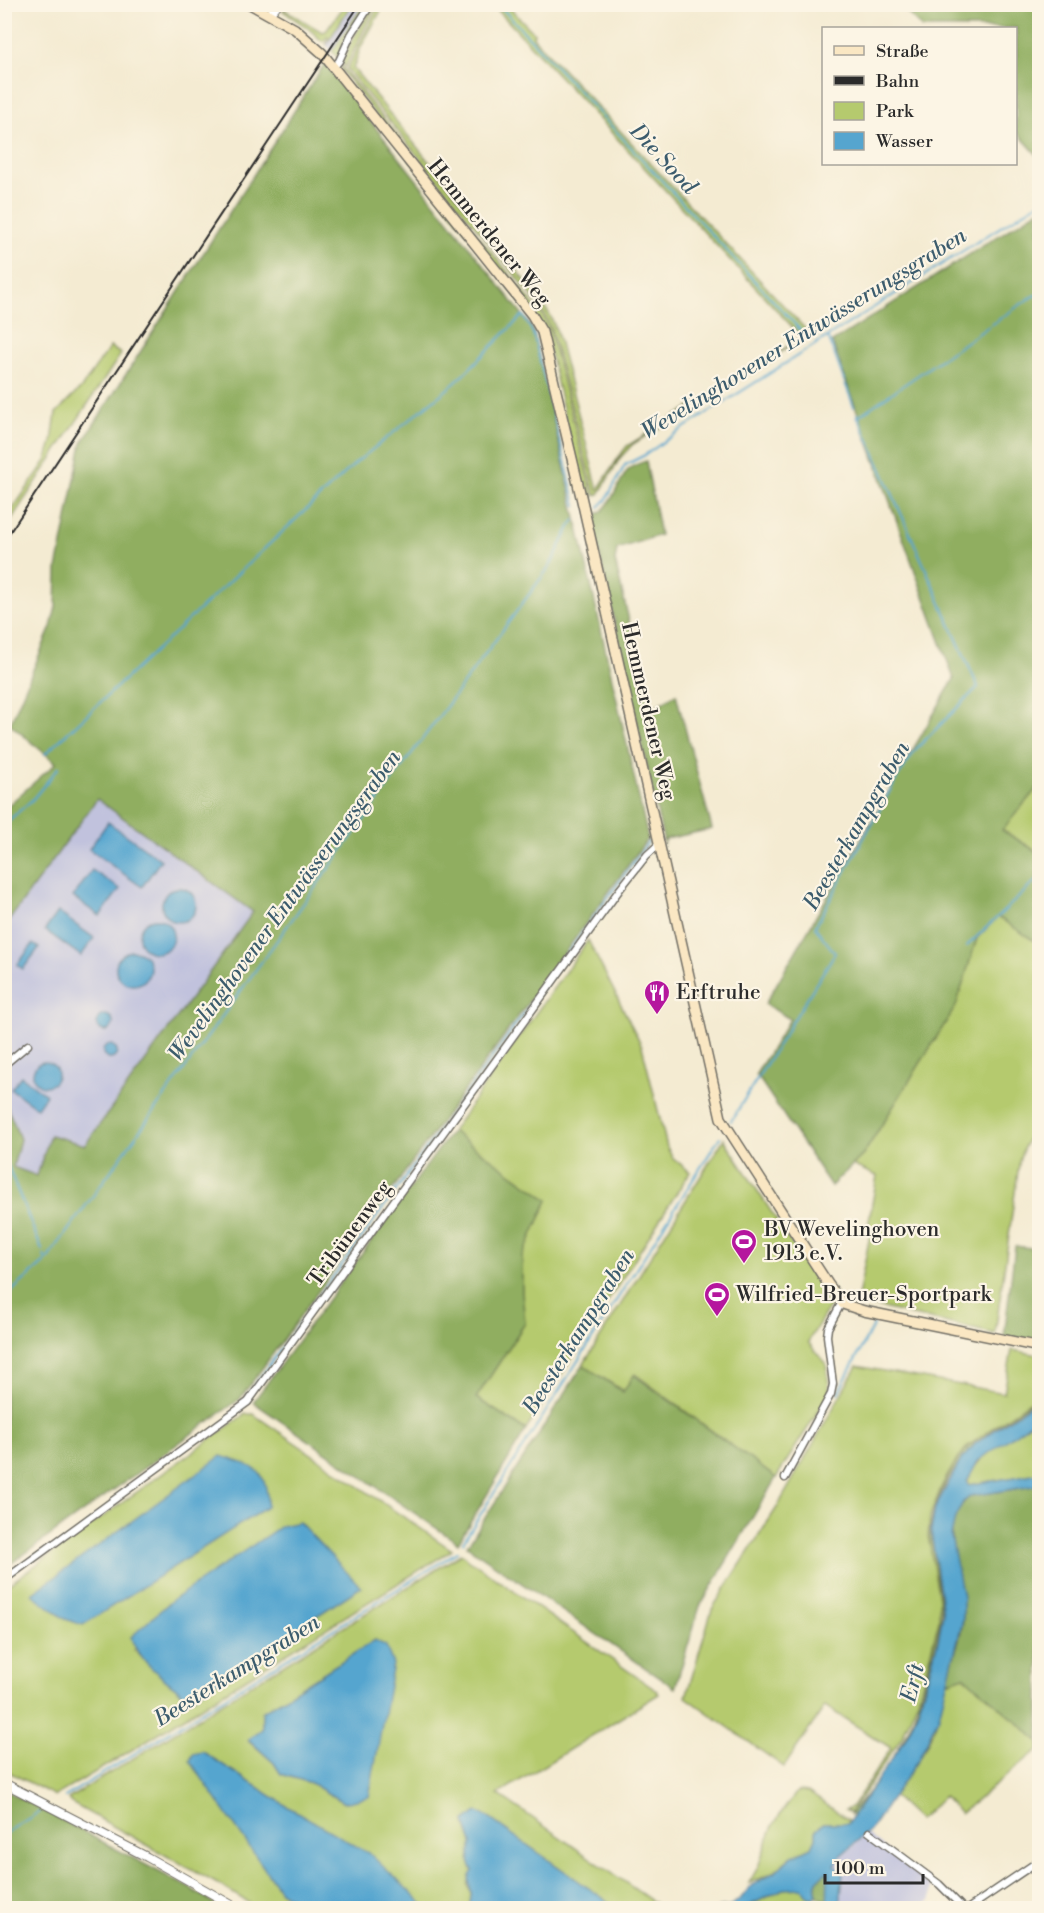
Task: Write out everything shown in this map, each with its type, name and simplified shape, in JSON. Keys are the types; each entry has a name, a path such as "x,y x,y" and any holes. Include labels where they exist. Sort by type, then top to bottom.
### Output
{"main road":[{"name":"Hemmerdener Weg","path":"250,4 307,38 334,67 532,315 542,332 723,1122 842,1302"},
{"path":"842,1302 857,1309 1040,1347"}],"street":[{"path":"269,14 278,4"},
{"path":"334,67 339,62 350,36 371,4"},
{"name":"Tribünenweg","path":"4,1580 248,1402 607,908 647,855 659,844"},
{"path":"4,1065 28,1045"},
{"path":"785,1478 831,1394 833,1384 827,1336 828,1328 842,1302"},
{"path":"4,1783 147,1857 237,1908"},
{"path":"869,1832 939,1884 963,1908"},
{"path":"969,1908 1040,1860"}],"shaded area":[{"path":"351,5 363,5 332,51 326,45"},
{"path":"97,799 253,912 85,1145 38,1176 13,1167 20,1139 5,1099 5,926"},
{"path":"867,1834 931,1885 931,1900 920,1908 840,1908 843,1871 835,1866 841,1856"}],"green space":[{"path":"286,5 285,10 322,32 326,31 345,5 351,5 326,45 329,38 327,37 323,42 283,11"},
{"path":"363,5 367,5 345,38 338,58 332,51"},
{"path":"376,5 345,67 342,63 353,38"},
{"path":"379,5 384,5 361,47 353,68 532,289 550,315 557,332 598,490 627,446 798,340 799,334 493,5 507,5 534,33 533,37 539,44 810,334 633,444 620,458 599,494 595,495 551,329 545,315 533,297 347,69"},
{"path":"900,5 1039,5 1039,157 1017,132 1017,27 921,27"},
{"path":"325,63 533,328 648,838 240,1399 5,1568 4,1099 20,1139 13,1167 37,1176 50,1135 85,1145 253,912 97,799 5,926 5,808 56,763 10,724 51,627 56,607 57,569 82,443"},
{"path":"341,66 543,316 549,329 593,497 590,501 584,498 546,335 341,70"},
{"path":"1039,210 1039,786 1002,830 1039,853 1039,944 998,917 977,938 956,1006 863,1155 831,1186 756,1074 790,1019 765,1004 954,679 832,342"},
{"path":"110,347 121,354 5,529 5,520 46,461 52,442 56,413 82,387"},
{"path":"646,461 660,535 617,549 615,561 650,710 676,694 712,829 666,839 664,843 591,516 598,514 608,504 629,469"},
{"path":"1039,785 1039,853 1002,830"},
{"path":"998,916 1039,944 1039,1118 1020,1157 995,1334 857,1302 870,1235 867,1232 877,1176 852,1165 863,1155 956,1006 977,938"},
{"path":"588,940 642,1046 667,1147 672,1157 690,1172 526,1430 476,1398 525,1323 522,1257 548,1200 452,1131"},
{"path":"452,1131 548,1200 522,1257 525,1323 476,1398 526,1430 458,1543 253,1402"},
{"name":"Wilfried-Breuer-Sportpark","path":"724,1139 831,1304 808,1342 826,1364 830,1393 776,1478 635,1374 623,1391 583,1365"},
{"path":"1015,1246 1039,1249 1039,1344 1004,1337"},
{"path":"1012,1350 1039,1355 1039,1395 968,1446 942,1485 930,1516 928,1536 939,1599 939,1620 918,1699 902,1737 850,1813 845,1810 852,1807 891,1748 825,1706 784,1767 686,1697 712,1609 776,1509 857,1366 1004,1393"},
{"path":"583,1365 623,1392 634,1375 776,1478 700,1606 675,1688 467,1546"},
{"path":"1039,1397 983,1437 957,1466 942,1493 933,1521 932,1536 941,1613 930,1545 932,1520 946,1480 960,1457 976,1441"},
{"path":"245,1414 253,1414 452,1550 55,1796 5,1770 4,1588","holes":["299,1522 360,1587 190,1699 134,1650"]},
{"path":"1039,1417 1039,1473 968,1485 969,1476 984,1456"},
{"path":"1039,1485 1039,1741 964,1676 946,1682 963,1619 963,1604 952,1537 953,1522 959,1508 971,1496"},
{"path":"461,1554 659,1694 498,1794 662,1908 617,1908 477,1812 465,1824 472,1843 469,1861 473,1871 468,1885 471,1892 470,1908 427,1908 410,1893 285,1805 203,1752 248,1844 280,1891 306,1908 257,1908 71,1803 68,1799","holes":["375,1640 344,1803 311,1783 281,1774 274,1763 248,1740 262,1729 262,1712"]},
{"path":"941,1613 938,1639 933,1654 931,1654"},
{"path":"931,1654 933,1654 919,1708 906,1738 854,1816 850,1814 879,1777 909,1728"},
{"path":"964,1676 1039,1741 1039,1749 960,1814 944,1796 919,1820 893,1796 931,1736 946,1682"},
{"path":"5,1790 195,1891 221,1908 5,1908"},
{"path":"808,1792 850,1821 848,1824 823,1823 816,1829 816,1838 812,1847 791,1857 771,1874 749,1883 758,1867 772,1828 796,1793"},
{"path":"828,1871 828,1902 817,1896 815,1887 819,1879"},
{"path":"803,1888 808,1897 814,1898 812,1905 817,1908 747,1907 783,1889"}],"water":[{"path":"108,822 161,860 142,887 89,849"},
{"path":"92,870 120,889 100,916 73,897"},
{"path":"179,888 191,893 196,905 191,917 179,922 167,917 162,905 167,893"},
{"path":"58,912 94,938 81,956 45,930"},
{"path":"156,919 168,924 173,936 168,948 156,953 144,948 139,936 144,924"},
{"path":"33,944 39,948 23,969 17,965"},
{"path":"133,951 145,956 150,968 145,980 133,985 121,980 116,968 121,956"},
{"path":"105,1015 113,1023 105,1031 97,1023"},
{"path":"107,1045 113,1045 117,1052 113,1059 107,1059 103,1055 103,1049"},
{"path":"45,1062 54,1065 57,1074 54,1083 45,1086 36,1083 33,1074 36,1065"},
{"path":"21,1076 46,1095 37,1108 11,1089"},
{"path":"1039,1399 1039,1417 978,1461 967,1482 968,1485 1039,1473 1039,1485 971,1496 963,1502 955,1518 951,1536 963,1597 963,1619 939,1716 918,1760 871,1829 841,1855 835,1865 843,1871 840,1908 827,1908 828,1871 817,1881 815,1887 817,1895 814,1898 808,1897 802,1888 783,1889 744,1908 717,1908 729,1907 752,1885 775,1872 791,1857 812,1847 816,1838 816,1829 824,1823 848,1823 906,1738 919,1708 938,1641 943,1613 931,1531 935,1508 961,1460 975,1444"},
{"path":"221,1456 257,1471 265,1484 267,1507 83,1625 65,1619 32,1594"},
{"path":"299,1522 361,1587 190,1699 147,1664 134,1646 131,1637 171,1601 281,1526"},
{"path":"375,1640 386,1646 393,1664 369,1797 344,1803 311,1783 281,1774 274,1763 248,1739 262,1729 262,1712"},
{"path":"203,1752 285,1805 370,1854 427,1908 306,1908 280,1891 190,1761 193,1754"},
{"path":"477,1812 617,1908 470,1908 469,1879 473,1871 469,1861 472,1843 465,1822"}],"waterway":[{"name":"Die Sood","path":"498,4 805,335"},
{"name":"Wevelinghovener Entwässerungsgraben","path":"599,507 606,500 625,465 645,455 682,429 1040,202"},
{"path":"857,417 1033,296 1040,294"},
{"path":"45,754 358,461 455,383 523,315 533,333 576,506"},
{"name":"Beesterkampgraben","path":"828,337 854,407"},
{"name":"Beesterkampgraben","path":"731,1121 835,953 815,927 894,783 916,749 978,687 857,414"},
{"name":"Wevelinghovener Entwässerungsgraben","path":"4,1298 46,1261 404,764 550,566 575,520"},
{"path":"1035,643 1040,652"},
{"path":"4,821 9,820 32,800 59,767"},
{"path":"247,1396 649,841"},
{"path":"967,946 1040,877"},
{"name":"Beesterkampgraben","path":"463,1542 720,1137"},
{"path":"4,1157 42,1250"},
{"name":"Wevelinghovener Entwässerungsgraben","path":"44,1255 46,1261"},
{"path":"838,1393 874,1324"},
{"name":"Beesterkampgraben","path":"65,1797 457,1552"},
{"name":"Beesterkampgraben","path":"4,1834 39,1812"},
{"path":"4,1902 6,1908"}],"railway":[{"path":"4,541 360,4"}],"place":[{"name":"Erftruhe","path":"657,1016"},
{"name":"BV Wevelinghoven 1913 e.V.","path":"744,1265"},
{"name":"Wilfried-Breuer-Sportpark","path":"717,1318"}],"water label":[{"name":"Erft","path":"913,1683"}]}
